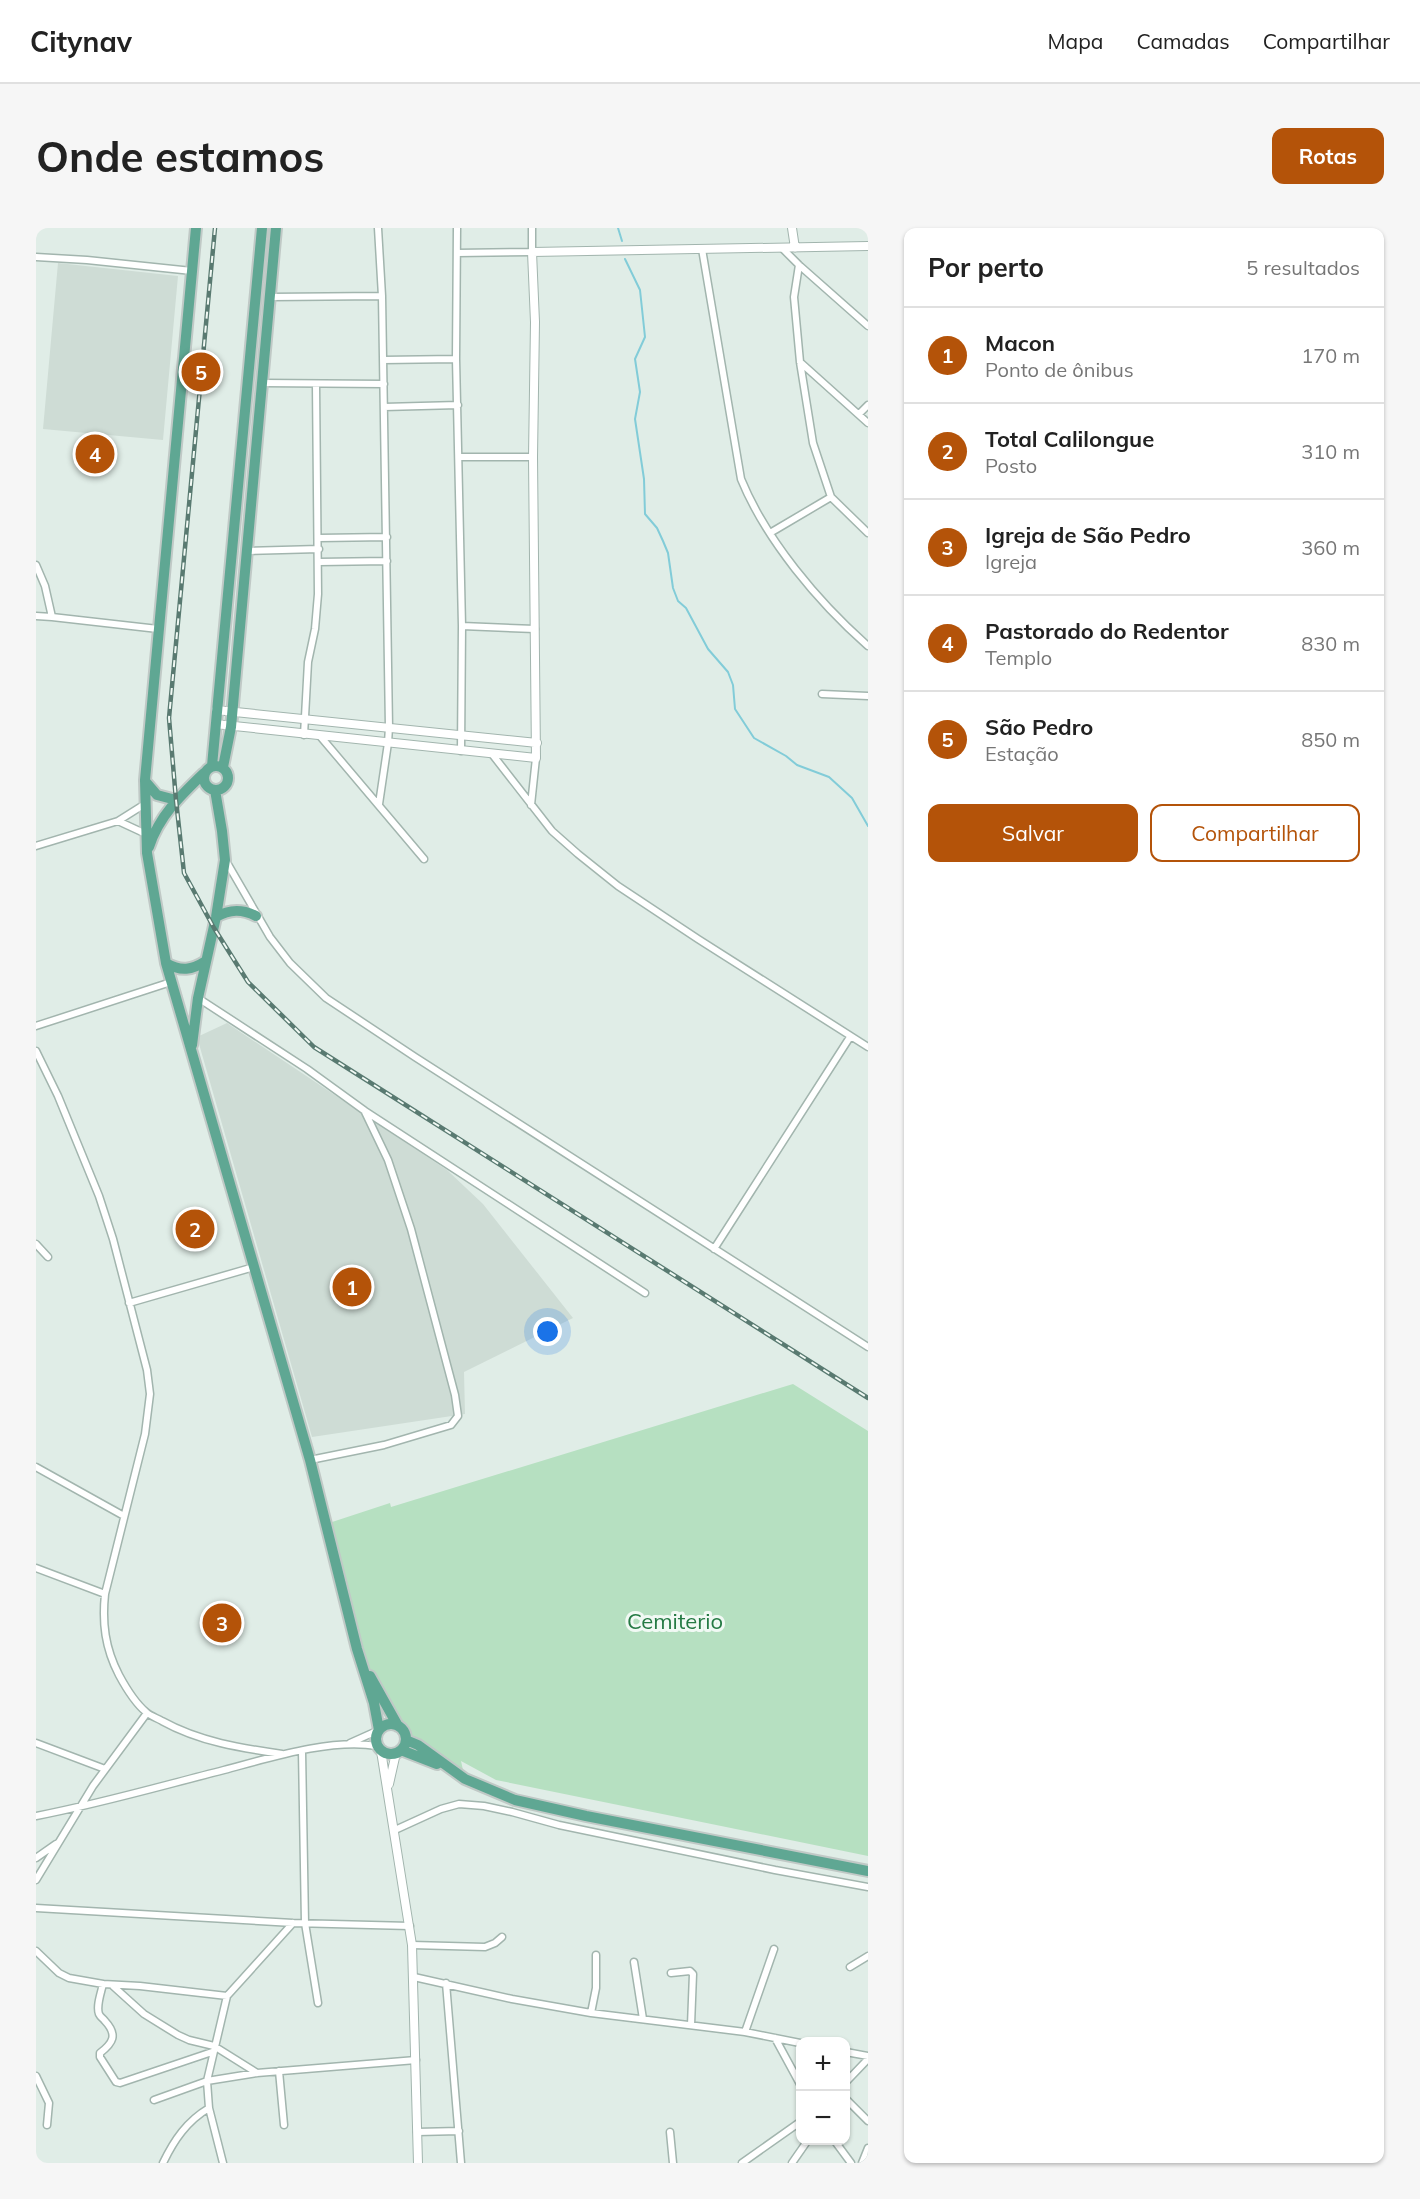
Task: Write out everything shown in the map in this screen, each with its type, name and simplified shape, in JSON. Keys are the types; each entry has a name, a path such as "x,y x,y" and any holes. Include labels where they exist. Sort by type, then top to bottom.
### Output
{"main road":[{"path":"196,228 145,780 147,853 166,963 310,1460 360,1658 374,1702 379,1730 376,1741 379,1748 388,1754 401,1748 418,1745 452,1770 481,1787 515,1800 586,1816 868,1870"},
{"path":"147,853 158,826 176,800 213,769 216,710 262,228"},
{"path":"191,1049 198,998 216,917 225,860 214,790 205,784 231,726 276,228"},
{"path":"239,470 253,472"},
{"path":"225,631 240,632"},
{"path":"213,769 227,774 227,782 222,788 214,790"},
{"path":"145,780 157,795 176,800"},
{"path":"216,917 234,910 256,916"},
{"path":"166,963 179,970 187,970 207,961"},
{"path":"360,1658 402,1730 401,1748"},
{"path":"379,1730 388,1724 398,1726"}],"street":[{"path":"378,228 384,384 388,727 388,743 379,804"},
{"path":"457,228 456,359 462,626 461,752"},
{"path":"531,806 537,743 533,457 535,322 532,228"},
{"path":"792,228 795,248"},
{"path":"457,253 868,246"},
{"path":"702,249 741,478 750,500 770,533 819,595 868,645"},
{"path":"783,249 799,266 868,326"},
{"path":"36,257 87,260 192,272"},
{"path":"799,266 794,297 800,362 813,443 831,497 868,533"},
{"path":"271,297 382,296"},
{"path":"383,360 456,359"},
{"path":"800,362 868,423"},
{"path":"263,383 384,384"},
{"path":"304,735 308,662 315,629 318,594 316,385"},
{"path":"384,406 458,405"},
{"path":"859,414 868,405"},
{"path":"459,457 533,457"},
{"path":"770,533 831,497"},
{"path":"319,538 387,537"},
{"path":"247,551 319,549"},
{"path":"319,562 387,561"},
{"path":"36,565 45,586 52,617"},
{"path":"36,616 158,628"},
{"path":"462,626 535,629"},
{"path":"822,694 868,696"},
{"path":"216,710 537,743"},
{"path":"215,724 461,752 536,758"},
{"path":"320,736 424,859"},
{"path":"492,754 552,831 578,855 618,886 868,1047"},
{"path":"36,846 118,821 145,804"},
{"path":"118,821 146,834"},
{"path":"225,860 256,916 290,963 326,998 415,1058 868,1347"},
{"path":"36,1026 171,982"},
{"path":"198,998 307,1069 364,1111 645,1293"},
{"path":"714,1249 850,1037"},
{"path":"36,1051 62,1106 99,1196 113,1239 147,1370 150,1394 145,1434 105,1594 102,1615 105,1638 114,1665 127,1691 147,1713 174,1728 204,1739 282,1754"},
{"path":"310,1460 384,1445 451,1425 458,1416 455,1395 411,1229 388,1160 364,1111"},
{"path":"36,1244 48,1257"},
{"path":"129,1303 254,1268"},
{"path":"36,1467 124,1515"},
{"path":"36,1568 105,1594"},
{"path":"36,1880 105,1769 147,1713"},
{"path":"349,1744 379,1730"},
{"path":"36,1743 105,1769"},
{"path":"36,1816 80,1808 282,1754 349,1744 379,1748 388,1788 412,1945 418,2163"},
{"path":"388,1788 390,1771 401,1748"},
{"path":"302,1751 305,1923 318,2003"},
{"path":"395,1830 441,1809 459,1804 484,1806 559,1826 868,1887"},
{"path":"36,1858 59,1842"},
{"path":"36,1908 292,1923 410,1926"},
{"path":"223,2163 209,2108 207,2081 227,1996 292,1923"},
{"path":"412,1945 485,1947 502,1937"},
{"path":"745,2032 774,1949"},
{"path":"36,1952 69,1978 103,1984 227,1996"},
{"path":"591,2013 596,1988 596,1954"},
{"path":"850,1967 868,1956"},
{"path":"634,1962 643,2019"},
{"path":"671,1973 690,1971 693,1974 691,2025"},
{"path":"414,1977 512,1999 591,2013 745,2032 796,2042"},
{"path":"446,1983 461,2163"},
{"path":"103,1984 98,2010 110,2028 113,2040 100,2053 100,2057 116,2082 120,2083 213,2049"},
{"path":"112,1985 144,2014 178,2035 213,2049 257,2073"},
{"path":"775,2038 796,2075"},
{"path":"850,2053 868,2058 850,2078"},
{"path":"154,2100 207,2081 257,2073 416,2060"},
{"path":"279,2071 284,2125"},
{"path":"36,2076 49,2103 47,2126"},
{"path":"850,2103 868,2121"},
{"path":"164,2163 179,2134 193,2117 209,2108"},
{"path":"742,2163 796,2125"},
{"path":"417,2132 459,2131"},
{"path":"670,2132 673,2163"},
{"path":"792,2163 805,2145"},
{"path":"838,2145 851,2163"},
{"path":"862,2163 868,2148"}],"shaded area":[{"path":"58,263 178,276 163,440 43,429"},
{"path":"227,1023 447,1170 483,1204 573,1318 464,1372 465,1414 312,1437 197,1037"}],"green space":[{"name":"Cemiterio","path":"793,1384 868,1431 868,1856 496,1780 461,1761 465,1779 406,1740 360,1658 326,1524 390,1503 391,1507"}],"waterway":[{"path":"618,228 622,241"},
{"path":"625,259 640,290 645,337 635,359 640,392 635,419 644,479 645,514 657,528 668,553 673,588 678,601 686,608 708,649 728,672 733,685 735,709 754,738 797,765 829,777 852,798 868,826"}],"railway":[{"path":"215,228 169,718 184,873 214,928 248,982 314,1047 868,1398"}],"place":[{"name":"São Pedro","path":"201,372"},
{"name":"Pastorado do Redentor","path":"95,454"},
{"name":"Total Calilongue","path":"195,1229"},
{"name":"Macon","path":"352,1287"},
{"name":"Igreja de São Pedro","path":"222,1623"}]}
